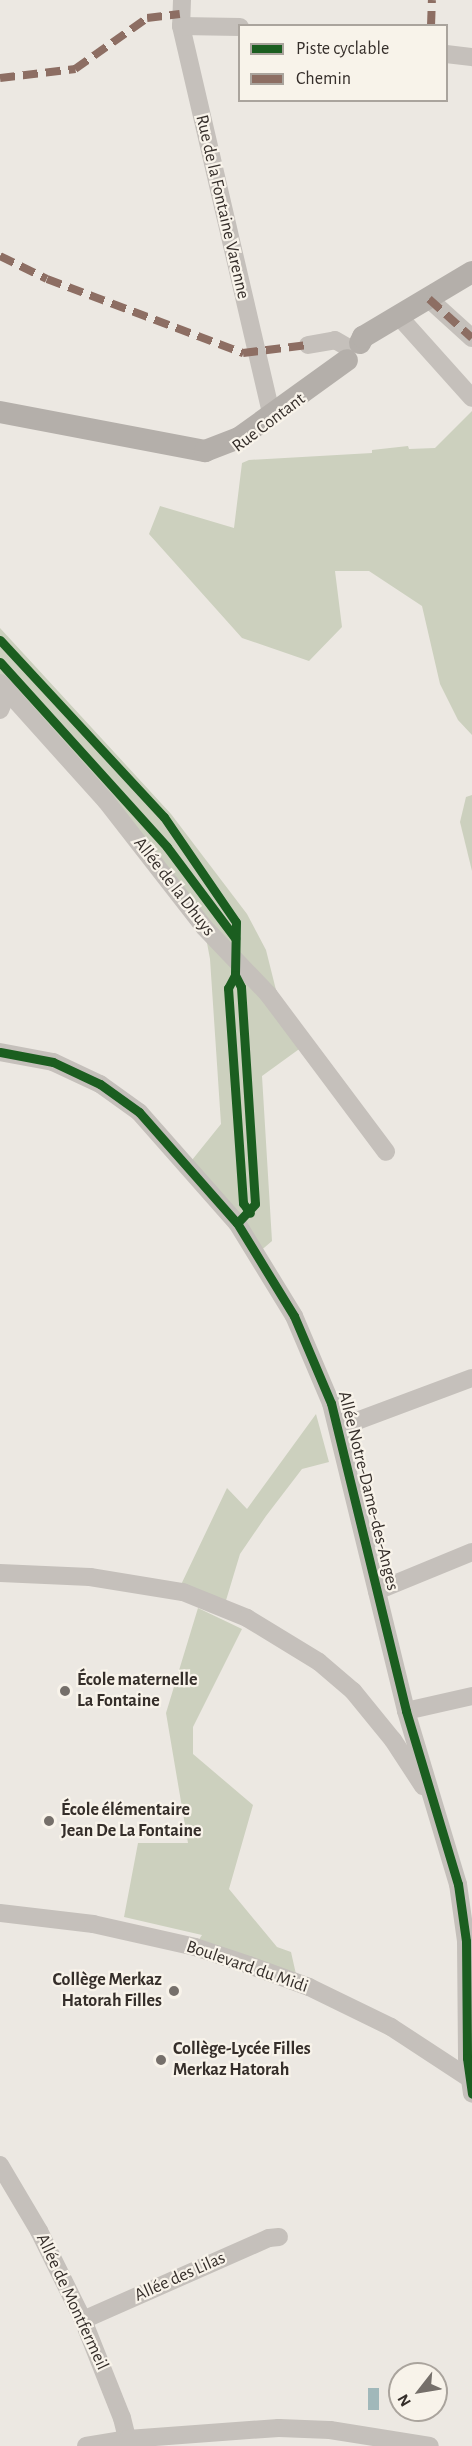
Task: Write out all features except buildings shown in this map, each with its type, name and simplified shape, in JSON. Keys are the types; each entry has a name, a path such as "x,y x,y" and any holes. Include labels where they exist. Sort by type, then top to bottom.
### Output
{"main road":[{"name":"Rue Contant","path":"0,412 115,436 205,451 239,438 271,413 316,384 356,350 435,304 472,272"},
{"name":"Rue Contant","path":"356,350 363,337 435,304"},
{"name":"Rue Contant","path":"115,436 180,457 201,460 221,457 240,449 300,405 316,384"}],"street":[{"name":"Rue de la Fontaine Varenne","path":"182,0 181,27 271,413"},
{"path":"181,27 238,27"},
{"path":"448,54 472,57"},
{"path":"435,304 472,338"},
{"path":"403,321 472,398"},
{"path":"308,345 335,340 356,350"},
{"path":"0,710 4,687"},
{"name":"Allée de la Dhuys","path":"4,687 106,801 204,927 268,994 386,1152"},
{"name":"Allée Notre-Dame-des-Anges","path":"0,1052 53,1062 100,1084 139,1112 176,1151 258,1253 294,1316 331,1402 406,1710 458,1884 466,1941 467,2058 472,2085"},
{"path":"338,1428 472,1378"},
{"path":"376,1591 472,1552"},
{"path":"0,1573 90,1577 183,1592 247,1618 319,1662 353,1691 393,1740 435,1805"},
{"path":"406,1710 472,1696"},
{"name":"Boulevard du Midi","path":"0,1913 93,1924 195,1947 258,1968 309,1987 391,2027 472,2085"},
{"name":"Allée de Montfermeil","path":"0,2165 39,2231 83,2320 128,2442"},
{"name":"Allée des Lilas","path":"83,2320 269,2238 279,2237"},
{"path":"86,2446 279,2428 330,2430 430,2446"}],"green space":[{"path":"472,411 472,735 458,720 440,684 422,606 369,571 335,571 342,627 309,661 242,638 149,534 160,506 234,528 242,463 249,460 372,453 372,450 408,446 409,449 435,448"},
{"path":"0,628 171,814 247,914 266,950 276,990 302,1047 262,1076 272,1241 258,1253 188,1165 221,1124 210,959 204,927 0,683"},
{"path":"472,795 472,871 460,822 466,797"},
{"path":"316,1414 329,1462 302,1469 266,1516 240,1554 224,1607 178,1591 227,1488 247,1509"},
{"path":"198,1608 242,1629 193,1727 193,1754 253,1805 229,1889 277,1947 291,1952 298,1983 194,1947 202,1935 124,1917 138,1843 188,1843 166,1713"}],"water":[{"path":"368,2388 379,2388 379,2410 368,2410"}],"marked path":[{"path":"431,24 432,0"},
{"path":"0,78 75,69 147,18 180,14"},
{"path":"0,256 47,279 243,353 308,345"},
{"path":"429,299 472,338"}],"cycle path":[{"path":"0,640 164,817 236,922 235,975 241,987 255,1204 237,1223"},
{"path":"0,662 167,847 235,938"},
{"path":"235,975 228,988 243,1203 250,1213"},
{"path":"0,1052 53,1062 100,1084 139,1112 237,1223 294,1316 331,1403 406,1711 458,1884 466,1941 467,2058 472,2094"}],"place":[{"name":"École maternelle La Fontaine","path":"65,1691"},
{"name":"École élémentaire Jean De La Fontaine","path":"49,1821"},
{"name":"Collège Merkaz Hatorah Filles","path":"174,1991"},
{"name":"Collège-Lycée Filles Merkaz Hatorah","path":"161,2060"}]}
